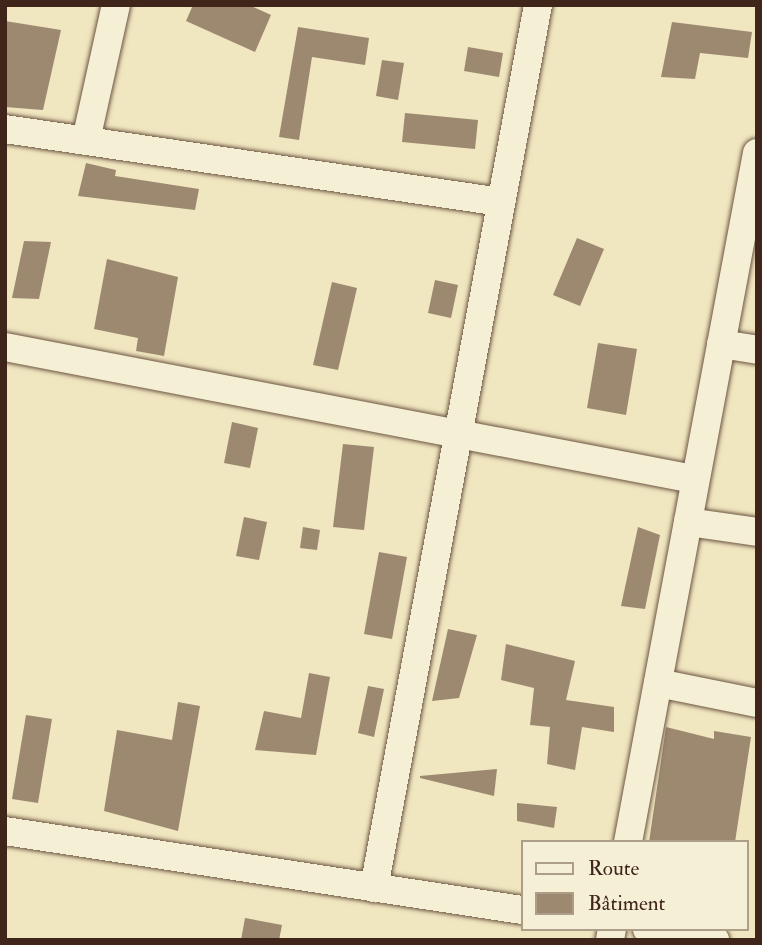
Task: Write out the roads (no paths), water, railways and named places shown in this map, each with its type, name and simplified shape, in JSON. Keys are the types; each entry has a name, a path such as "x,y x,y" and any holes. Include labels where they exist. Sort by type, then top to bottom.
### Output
{"street":[{"path":"86,141 116,5"},
{"path":"374,888 538,5"},
{"path":"5,129 501,202"},
{"path":"628,840 688,522 693,479 757,153"},
{"path":"721,344 757,350"},
{"path":"5,347 693,479"},
{"path":"688,522 757,532"},
{"path":"658,684 757,703"},
{"path":"5,831 520,911"},
{"path":"659,931 715,940"}]}
